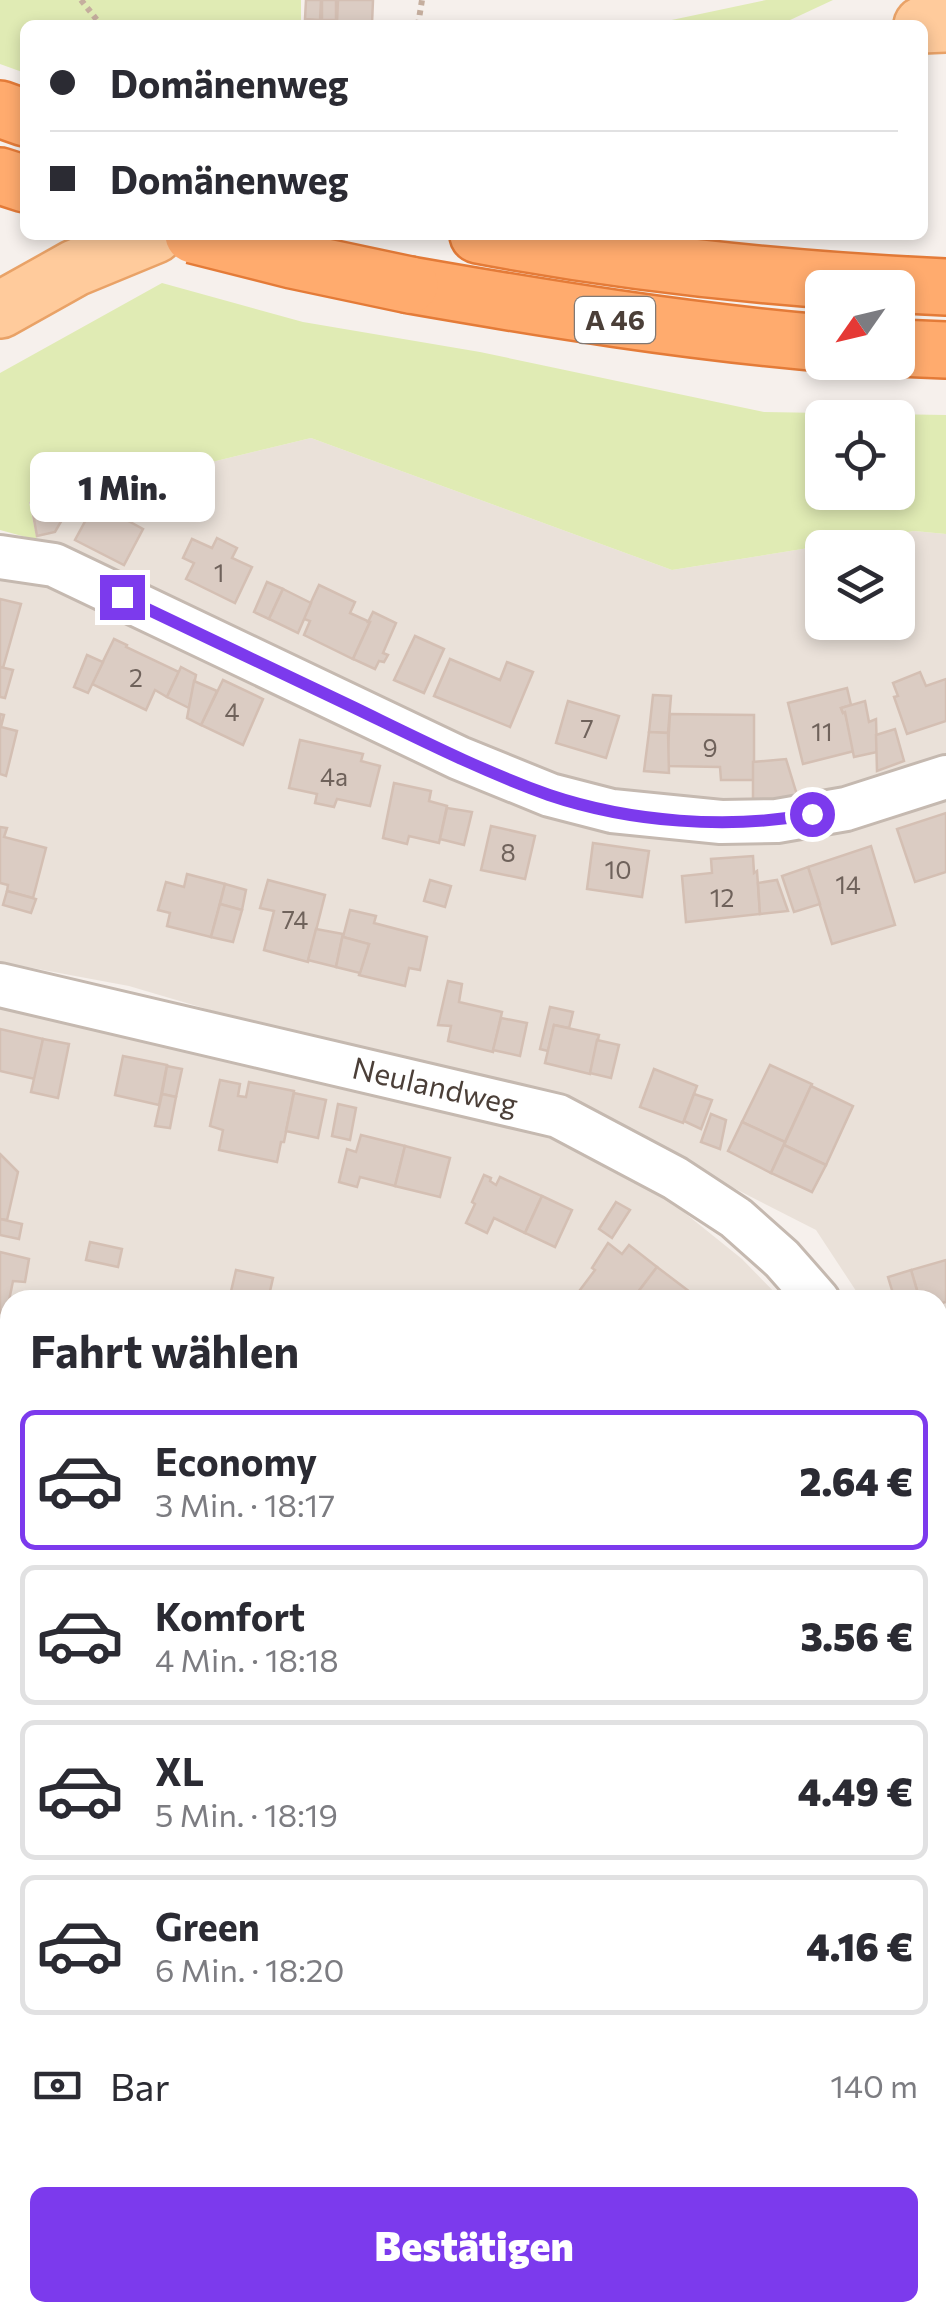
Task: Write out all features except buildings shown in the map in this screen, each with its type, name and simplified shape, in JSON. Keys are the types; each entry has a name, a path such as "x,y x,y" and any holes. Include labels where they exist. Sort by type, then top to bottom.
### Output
{"highway":[{"name":"A 46","path":"212,240 410,285 603,318 805,342"},
{"name":"A 46","path":"505,240 738,272 946,287"},
{"path":"915,349 946,350"}],"main road":[{"path":"0,310 75,268 143,240"}],"street":[{"path":"0,557 54,565 459,758 550,795 612,812 720,822 778,821 846,808 946,777"},
{"name":"Neulandweg","path":"0,985 558,1116 674,1178 736,1218 782,1259 809,1290"}],"path":[{"path":"82,0 97,20"}],"shaded area":[{"path":"311,438 672,570 805,549 805,640 915,640 915,531 946,534 946,753 843,788 779,800 717,802 606,791 538,770 384,708 37,540 29,502"},
{"path":"0,576 37,579 603,830 946,796 946,1290 855,1290 816,1230 554,1096 498,1078 254,1023 129,986 0,962"},
{"path":"0,997 88,1028 336,1072 557,1135 670,1201 742,1259 772,1290 0,1290"}],"green space":[{"path":"0,0 301,0 301,20 20,20 20,71 0,64"},
{"path":"766,0 833,0 790,20 672,20"},
{"path":"162,283 303,322 480,352 764,412 805,413 805,510 915,510 915,414 946,415 946,534 915,530 805,530 805,549 672,570 311,438 29,502 37,540 0,530 0,373"}],"route":[{"path":"122,597 459,758 550,795 612,812 678,820 778,821 812,814"}]}
